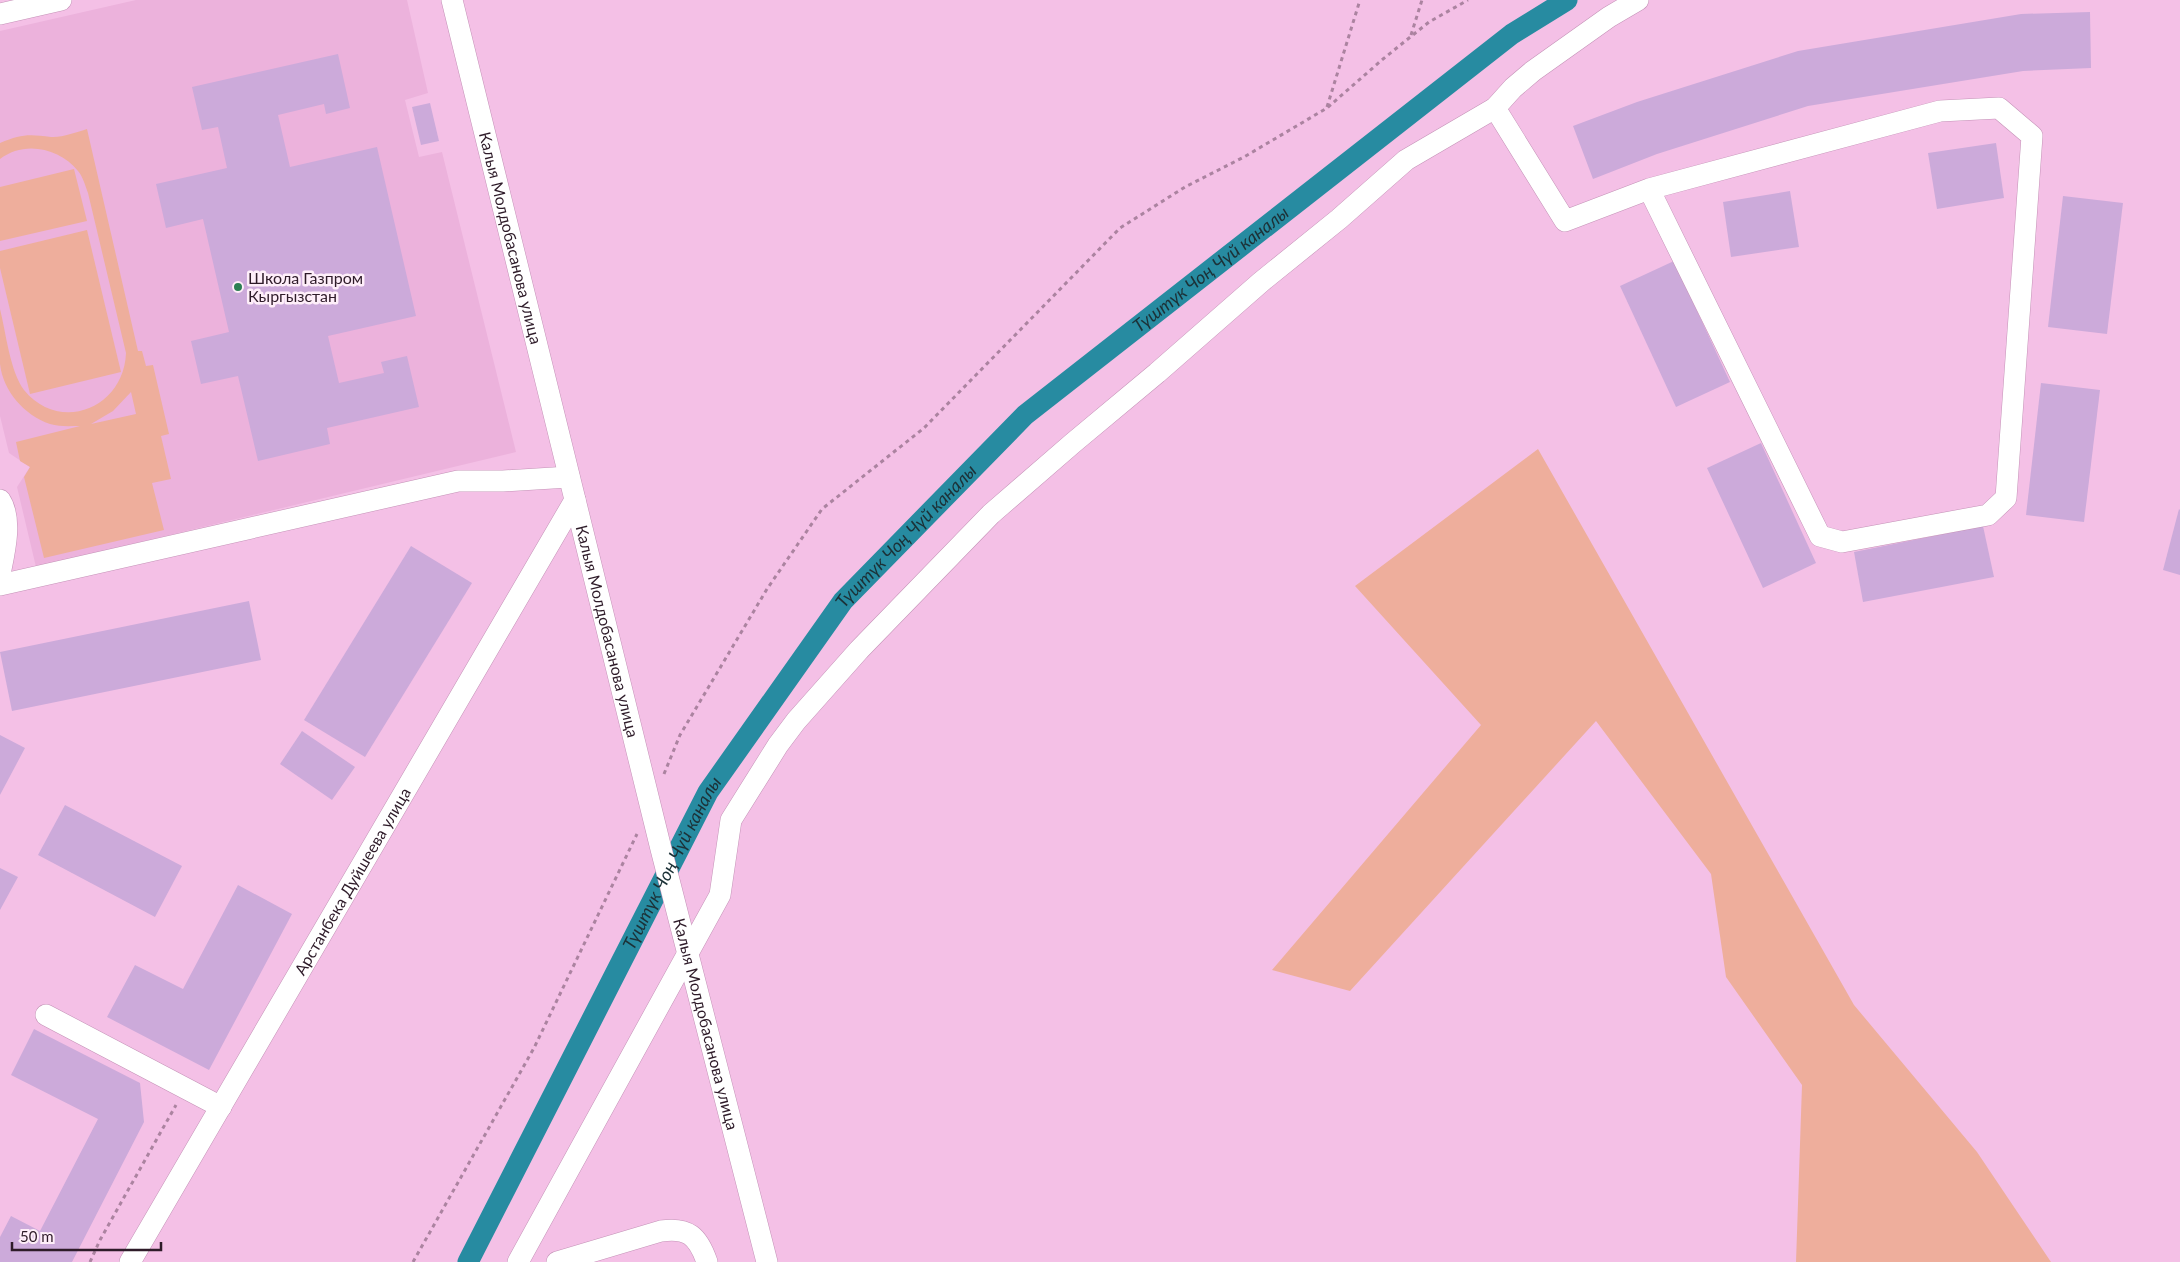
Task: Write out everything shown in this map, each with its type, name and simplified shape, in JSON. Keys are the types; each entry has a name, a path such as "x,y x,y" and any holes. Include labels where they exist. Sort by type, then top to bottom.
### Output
{"street":[{"path":"0,14 61,0"},
{"name":"Калыя Молдобасанова улица","path":"452,0 672,897 688,951 767,1262"},
{"path":"518,1262 720,895 731,820 778,745 796,721 860,650 991,514 1072,443 1157,373 1261,282 1339,219 1406,160 1495,108 1513,88 1533,71 1609,17 1638,0"},
{"path":"1495,108 1565,221 1649,190 1940,111 1999,108 2032,136 2006,498 1988,514 1842,542 1820,536 1649,190"},
{"path":"0,585 458,481 503,481 569,477"},
{"path":"0,500 4,505 8,539 0,574"},
{"name":"Арстанбека Дуйшеева улица","path":"130,1262 575,500"},
{"path":"46,1015 221,1106"},
{"path":"557,1262 661,1230 674,1229 685,1230 692,1236 707,1262"}],"path":[{"path":"1327,108 1360,0"},
{"path":"1411,36 1422,0"},
{"path":"413,1262 534,1048 650,806 680,736 767,589 822,509 924,428 1120,228 1185,187 1244,157 1327,108 1429,22 1468,0"},
{"path":"90,1262 100,1240 185,1088"}],"shaded area":[{"name":"Школа Газпром Кыргызстан","path":"136,0 407,0 428,93 405,100 419,157 442,152 516,452 36,567 17,487 30,467 9,453 0,416 0,31"},
{"path":"87,129 138,351 142,351 146,366 153,365 169,434 161,436 171,479 152,483 164,530 44,558 24,477 30,467 20,461 16,442 80,426 50,424 32,415 16,401 5,383 0,364 0,309 9,351 19,382 24,390 39,403 55,411 72,412 88,409 102,400 114,388 123,372 126,353 88,193 78,171 62,157 41,149 30,148 20,150 0,159 0,143 25,136 64,136","holes":["131,392 136,414 91,424 113,411"]},
{"path":"74,169 87,221 0,241 0,187"},
{"path":"87,230 121,372 30,394 0,268 0,251"},
{"path":"1538,449 1854,1005 1977,1152 2051,1262 1796,1262 1802,1085 1726,977 1711,874 1596,721 1350,991 1272,970 1481,725 1355,586"}],"building":[{"path":"2090,12 2091,68 2023,71 1808,106 1657,154 1593,179 1573,126 1637,102 1798,51 2021,14"},
{"path":"338,54 350,108 326,114 324,104 278,115 290,167 377,147 416,316 328,336 339,383 384,373 381,362 407,356 419,407 327,428 330,444 258,461 238,376 201,384 191,341 229,332 203,219 166,228 156,184 227,168 218,127 202,130 192,87"},
{"path":"430,103 439,141 421,145 412,107"},
{"path":"1996,143 2004,198 1937,209 1928,153"},
{"path":"1790,191 1799,247 1731,257 1723,202"},
{"path":"2063,196 2123,203 2107,334 2048,327"},
{"path":"1674,261 1730,382 1676,407 1620,286"},
{"path":"2041,383 2100,390 2084,522 2026,515"},
{"path":"1761,443 1816,563 1763,588 1707,468"},
{"path":"2180,510 2180,575 2163,570"},
{"path":"1983,526 1994,577 1863,602 1854,552"},
{"path":"411,546 472,583 365,757 304,720"},
{"path":"249,601 261,660 12,711 0,652"},
{"path":"302,731 355,767 332,800 280,764"},
{"path":"0,735 25,748 0,795"},
{"path":"65,805 182,866 155,917 38,855"},
{"path":"0,868 18,877 0,910"},
{"path":"238,885 292,914 209,1070 107,1017 135,965 183,989"},
{"path":"34,1029 140,1083 144,1122 72,1262 0,1262 0,1237 11,1216 40,1231 98,1119 11,1075"}],"waterway":[{"name":"Түштүк Чоң Чүй каналы","path":"468,1262 708,792 843,601 1025,415 1512,34 1567,0"}],"place":[{"name":"Школа Газпром Кыргызстан","path":"238,287"}]}
